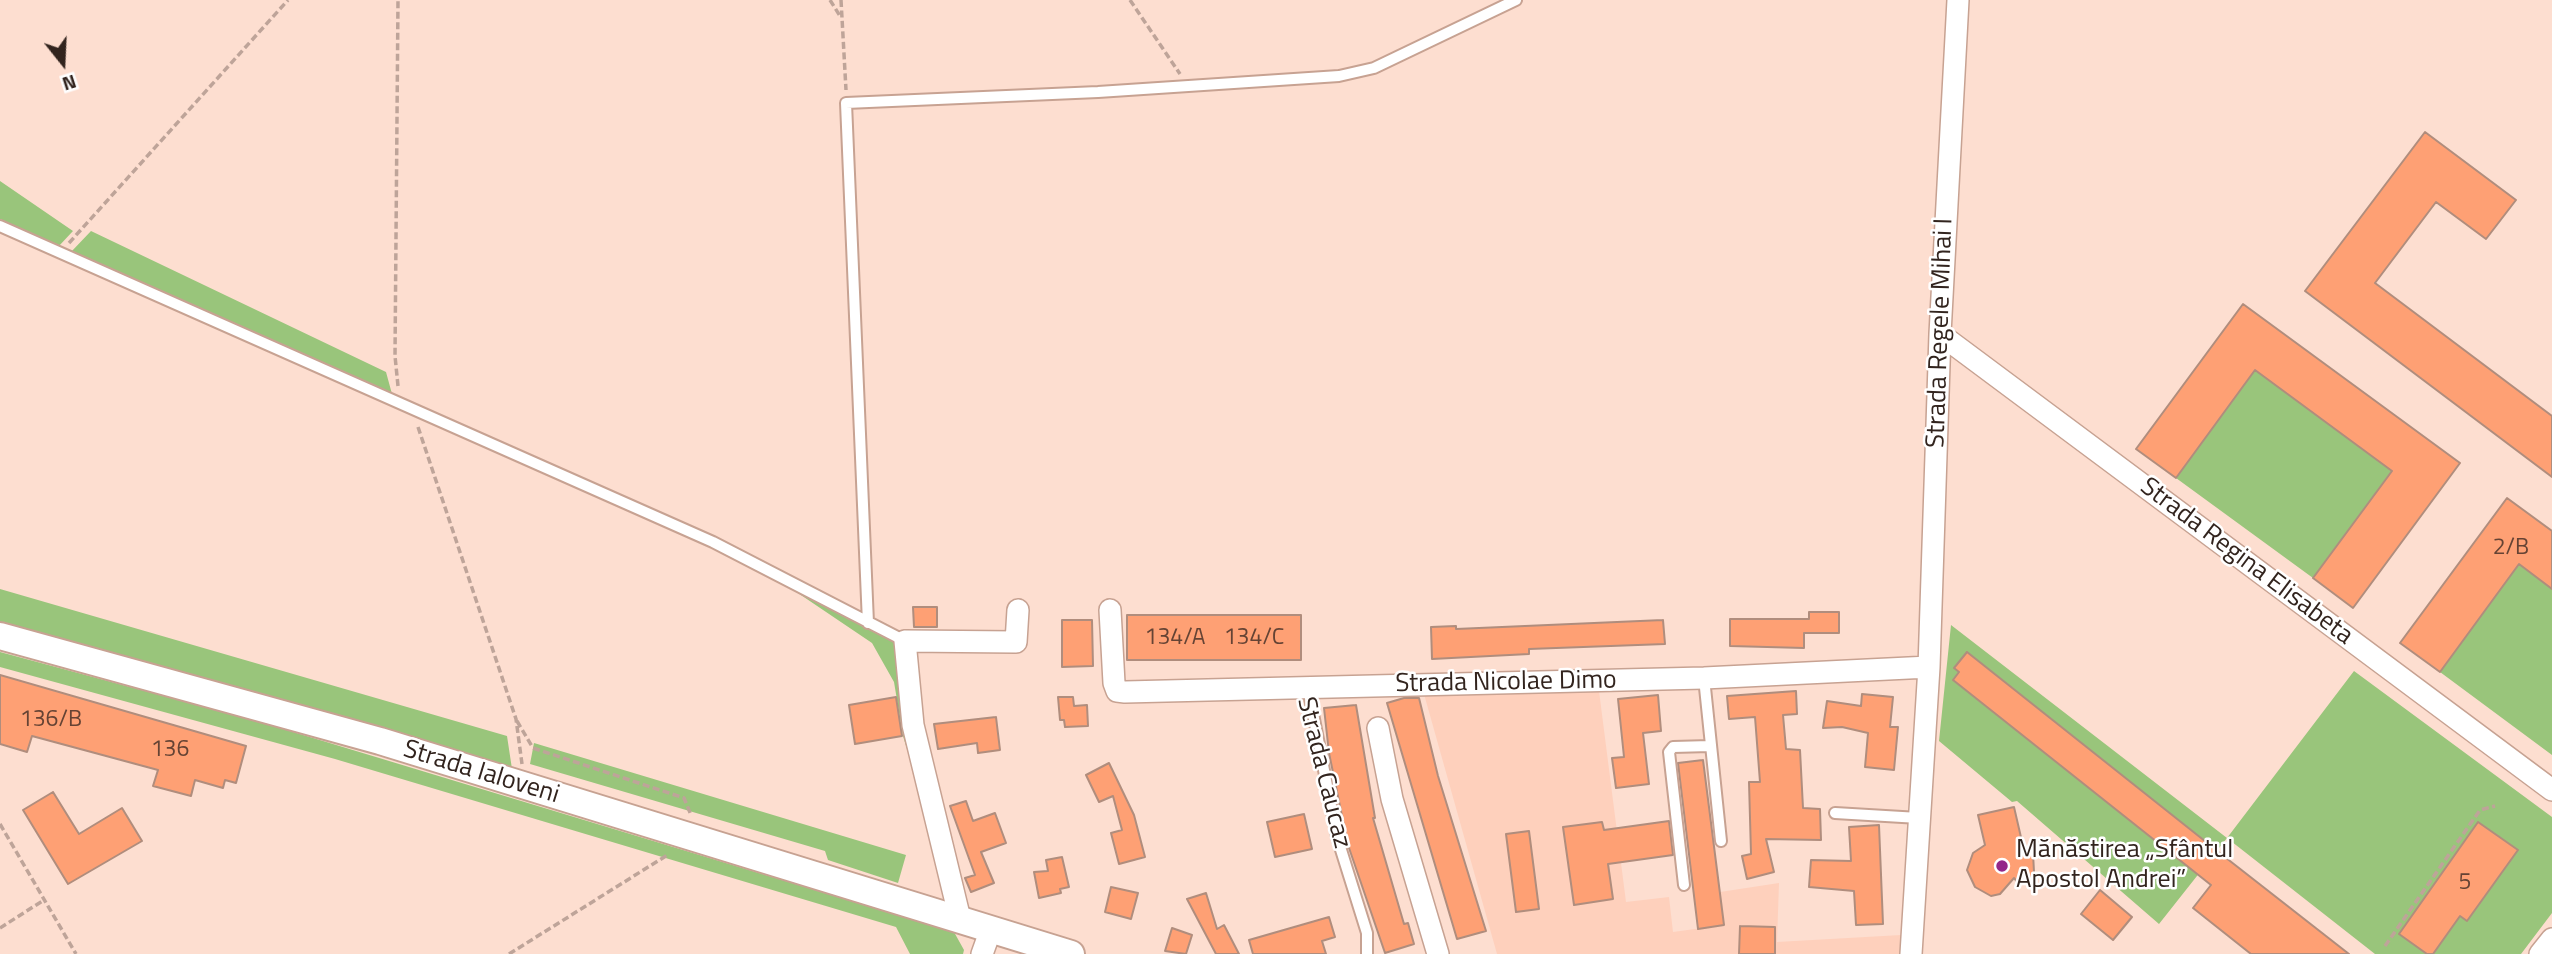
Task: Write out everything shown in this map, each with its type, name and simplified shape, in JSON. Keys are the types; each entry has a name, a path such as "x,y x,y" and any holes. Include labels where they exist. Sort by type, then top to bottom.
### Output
{"street":[{"name":"Strada Regele Mihai I","path":"1929,667 1940,334 1958,0"},
{"name":"Strada Regina Elisabeta","path":"1940,334 2552,790"},
{"path":"1018,610 1016,642 905,641 914,725 960,919 1071,954"},
{"name":"Strada Caucaz","path":"1110,610 1117,691 1308,688"},
{"name":"Strada Ialoveni","path":"0,636 380,741 960,919"},
{"name":"Strada Nicolae Dimo","path":"1308,688 1704,678 1929,667"},
{"path":"1911,954 1929,667"},
{"name":"Strada Nicolae Dimo","path":"1378,728 1392,799 1438,954"},
{"path":"982,954 991,929"},
{"path":"2540,954 2552,939"}],"lane":[{"path":"868,623 846,103 1339,76 1374,68 1516,0"},
{"path":"0,226 413,412 713,542 905,641"},
{"path":"1704,678 1721,841"},
{"name":"Strada Caucaz","path":"1308,688 1338,836 1367,933 1367,954"},
{"path":"1684,886 1669,752 1673,747 1710,746"},
{"path":"1835,813 1919,818"}],"path":[{"path":"60,253 288,0"},
{"path":"398,0 398,389 413,412 516,719 526,787"},
{"path":"830,0 842,18"},
{"path":"841,0 846,103"},
{"path":"1130,0 1188,86"},
{"path":"516,719 533,748 684,798 703,842"},
{"path":"2385,946 2480,810 2495,806"},
{"path":"0,824 76,954"},
{"path":"509,954 670,854"},
{"path":"0,928 44,900"}],"shaded area":[{"path":"1599,691 1626,902 1669,897 1673,932 1724,925 1720,892 1779,883 1777,942 1901,935 1900,954 1497,954 1424,694"}],"green space":[{"path":"0,181 73,231 58,247 0,219"},
{"path":"91,231 386,372 392,394 71,252"},
{"path":"2255,370 2392,471 2313,578 2176,478"},
{"path":"2519,564 2552,589 2552,755 2440,672"},
{"path":"789,587 897,642 916,778 903,736 894,682 872,643"},
{"path":"0,589 507,736 512,769 0,625"},
{"path":"1951,625 2227,838 2159,924 2017,801 2012,802 1939,741"},
{"path":"0,652 257,721 954,932 964,950 963,954 910,954 896,927 335,759 0,667"},
{"path":"2354,671 2552,817 2552,913 2521,954 2375,954 2227,838"},
{"path":"534,743 906,855 898,883 828,860 825,851 530,764"}],"building":[{"path":"2425,132 2516,200 2486,239 2436,202 2375,283 2552,416 2552,477 2305,291"},
{"path":"2243,304 2460,463 2353,608 2313,578 2392,471 2255,370 2176,478 2136,449"},
{"path":"2507,498 2552,531 2552,589 2519,564 2440,672 2400,643"},
{"path":"913,607 937,607 937,627 914,627"},
{"path":"1809,612 1839,612 1839,633 1804,633 1804,648 1730,646 1730,619 1809,619"},
{"path":"1127,615 1301,615 1301,660 1127,660"},
{"path":"1062,620 1092,620 1093,666 1062,667"},
{"path":"1663,620 1665,644 1529,649 1529,654 1432,659 1431,627 1456,626 1456,629"},
{"path":"1967,652 2349,954 2251,954 2193,908 2211,885 1953,680 1959,672 1954,668"},
{"path":"0,675 246,746 236,783 225,780 223,788 195,780 191,796 153,786 158,770 32,736 27,752 0,744"},
{"path":"1796,691 1797,714 1783,715 1786,749 1800,750 1803,808 1820,809 1821,840 1766,839 1774,872 1747,879 1742,856 1751,854 1749,782 1760,782 1755,717 1729,719 1727,696"},
{"path":"1862,694 1893,697 1890,727 1898,727 1894,770 1865,767 1868,733 1842,727 1823,728 1827,701 1861,706"},
{"path":"1658,695 1661,731 1643,733 1649,784 1616,788 1612,758 1624,757 1618,699"},
{"path":"896,697 902,736 855,744 849,705"},
{"path":"1058,697 1073,697 1074,706 1087,705 1088,726 1065,727 1064,720 1060,720"},
{"path":"1404,698 1419,698 1438,776 1486,931 1457,939 1387,703"},
{"path":"1356,705 1373,818 1404,924 1408,923 1414,944 1385,953 1348,845 1329,753 1324,708"},
{"path":"996,717 1000,750 978,753 977,743 938,749 934,724"},
{"path":"1703,760 1724,925 1698,929 1678,763"},
{"path":"1109,763 1134,815 1145,857 1119,864 1111,833 1122,830 1113,796 1099,802 1086,775"},
{"path":"53,792 79,834 122,808 142,841 68,884 23,810"},
{"path":"966,801 973,821 995,813 1006,843 981,852 994,883 971,892 965,878 975,875 950,806"},
{"name":"Mănăstirea „Sfântul Apostol Andrei”","path":"2014,807 2023,846 2033,853 2034,872 2030,880 2019,884 2014,878 2000,894 1991,896 1975,887 1967,870 1973,853 1985,845 1978,815"},
{"path":"1304,814 1312,849 1275,857 1267,822"},
{"path":"1669,821 1673,855 1608,864 1613,899 1574,905 1563,827 1602,822 1604,830"},
{"path":"2478,822 2518,850 2467,921 2460,916 2433,954 2427,954 2399,934"},
{"path":"1879,825 1883,924 1856,925 1854,891 1809,887 1811,860 1851,861 1849,827"},
{"path":"1529,831 1539,909 1516,912 1506,834"},
{"path":"1062,857 1069,887 1060,889 1061,893 1039,898 1034,872 1048,871 1046,860"},
{"path":"1111,887 1138,893 1131,919 1105,912"},
{"path":"2100,890 2132,917 2113,940 2081,914"},
{"path":"1206,893 1217,929 1224,925 1239,954 1216,954 1187,899"},
{"path":"1329,917 1335,937 1322,941 1326,954 1253,954 1249,940"},
{"path":"1740,926 1775,927 1775,954 1739,954"},
{"path":"1172,928 1192,935 1186,954 1165,951"}],"place":[{"name":"Mănăstirea „Sfântul Apostol Andrei”","path":"2002,866"}]}
